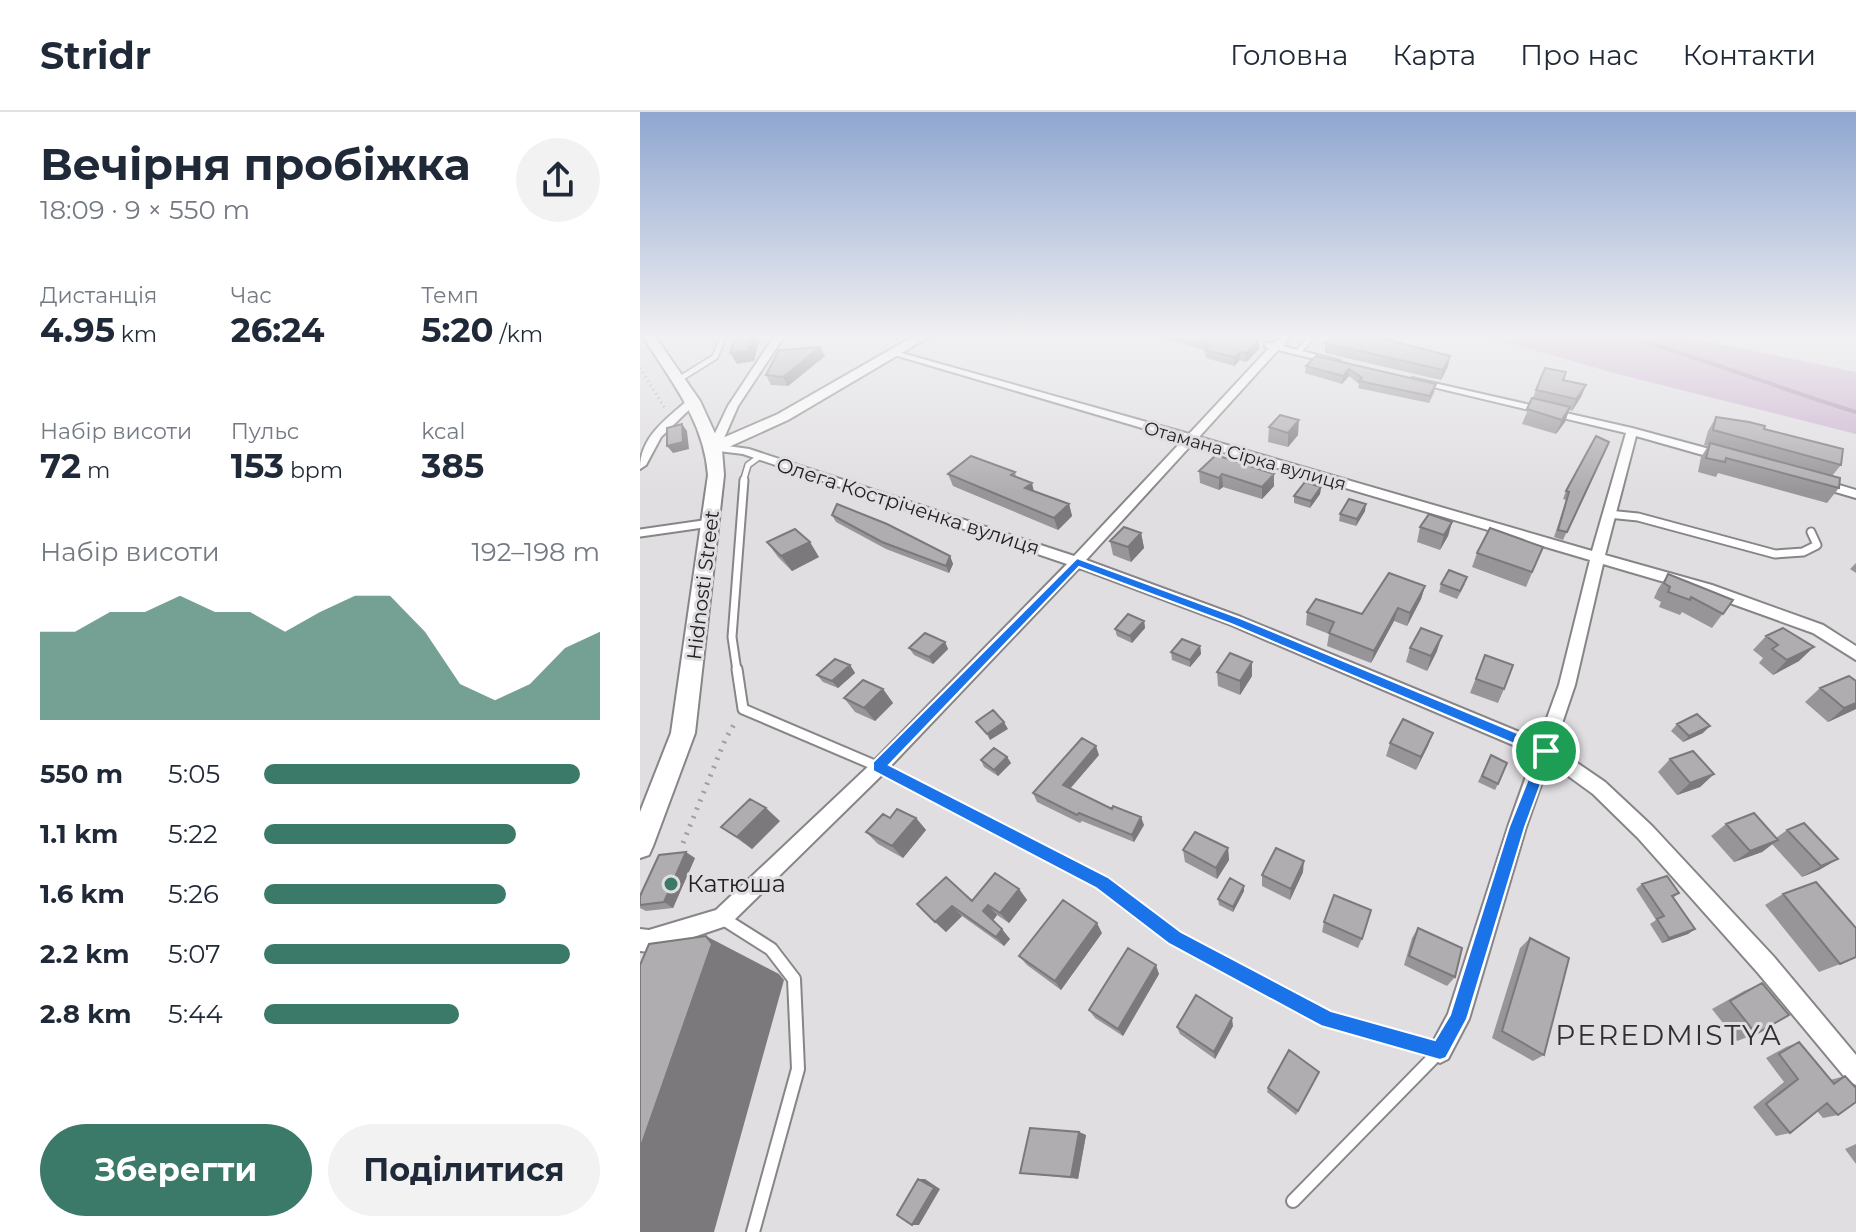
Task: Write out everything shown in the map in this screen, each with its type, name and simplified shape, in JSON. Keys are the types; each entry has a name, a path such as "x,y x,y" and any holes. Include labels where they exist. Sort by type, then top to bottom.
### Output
{"main road":[{"name":"Hidnosti Street","path":"640,846 683,733 716,475 714,448 693,401 683,387"},
{"path":"714,448 783,417 834,387"}],"street":[{"path":"714,448 733,406 745,387"},
{"name":"Отамана Сірка вулиця","path":"1012,387 1707,589 1818,629 1856,654"},
{"path":"640,940 649,941 722,918 879,767 1077,562 1238,387"},
{"path":"1447,387 1632,431 1737,460"},
{"path":"640,465 656,435 693,401"},
{"path":"1440,1051 1458,1019 1517,827 1546,751 1588,605 1597,557 1632,431"},
{"name":"Олега Костріченка вулиця","path":"714,448 745,451 1077,562 1236,621 1546,751 1599,788 1645,832 1766,965 1856,1073"},
{"path":"1811,481 1856,494"}],"lane":[{"path":"759,457 748,465 740,504 732,637 743,709 879,767 1102,883 1175,938 1328,1020 1440,1051 1293,1201"},
{"path":"1608,514 1638,517 1775,554 1803,552 1817,545 1811,532"},
{"path":"640,533 711,523"},
{"path":"722,918 771,949 794,979 798,1069 753,1232"}],"path":[{"path":"652,387 671,418"},
{"path":"683,843 725,740 743,709"}],"shaded area":[{"path":"1671,387 1856,387 1856,434"}],"building":[{"path":"1389,387 1434,387 1430,396"},
{"path":"1537,387 1584,387 1576,399 1536,390"},
{"path":"1532,398 1570,407 1562,420 1527,409"},
{"path":"1280,415 1299,420 1288,433 1269,427"},
{"path":"1716,417 1765,426 1764,429 1843,449 1841,465 1713,430"},
{"path":"682,424 683,442 667,446 667,428"},
{"path":"1596,436 1609,442 1567,532 1558,530 1569,492 1566,491"},
{"path":"1710,443 1840,478 1839,488 1726,458 1725,462 1706,458"},
{"path":"1216,455 1274,474 1262,487 1222,474 1219,478 1199,471"},
{"path":"971,456 1015,472 1011,475 1032,483 1025,488 1069,504 1054,518 948,474"},
{"path":"1305,482 1321,487 1311,501 1294,496"},
{"path":"1349,499 1366,504 1357,519 1340,514"},
{"path":"837,504 887,524 950,556 946,566 882,542 832,515"},
{"path":"1429,514 1452,522 1444,535 1420,527"},
{"path":"1124,527 1141,533 1128,547 1110,541"},
{"path":"1490,528 1543,547 1532,572 1477,553"},
{"path":"795,529 810,542 781,556 767,542"},
{"path":"1449,570 1467,577 1460,591 1441,584"},
{"path":"1389,573 1425,586 1410,613 1398,608 1374,651 1329,633 1334,622 1307,612 1316,599 1362,614"},
{"path":"1668,574 1733,600 1723,614 1691,597 1690,600 1668,592 1670,587 1664,583"},
{"path":"1128,614 1144,621 1130,636 1115,629"},
{"path":"1421,628 1442,636 1431,656 1410,648"},
{"path":"1783,628 1814,647 1787,660 1772,649 1778,645 1766,636"},
{"path":"925,633 945,642 929,657 909,648"},
{"path":"1182,639 1200,646 1190,660 1171,652"},
{"path":"1230,653 1252,662 1240,681 1217,672"},
{"path":"1485,655 1513,665 1504,689 1476,679"},
{"path":"835,659 850,665 832,681 817,675"},
{"path":"1849,676 1856,681 1856,703 1844,708 1820,688"},
{"path":"863,680 883,689 864,708 844,698"},
{"path":"993,710 1004,722 987,734 976,722"},
{"path":"1697,714 1710,726 1689,736 1677,724"},
{"path":"1403,719 1433,733 1421,757 1390,743"},
{"path":"1082,738 1096,746 1063,785 1112,809 1113,806 1141,817 1132,835 1079,813 1077,815 1033,793"},
{"path":"994,748 1007,757 994,770 981,760"},
{"path":"1693,751 1714,774 1690,783 1670,759"},
{"path":"1491,755 1507,763 1498,784 1482,776"},
{"path":"750,799 766,808 737,837 721,827"},
{"path":"897,809 916,818 892,846 866,832 883,814 890,818"},
{"path":"1754,813 1778,840 1750,851 1726,824"},
{"path":"1804,823 1838,859 1821,866 1787,830"},
{"path":"1195,832 1228,848 1216,868 1183,850"},
{"path":"1276,848 1304,861 1291,889 1262,875"},
{"path":"686,852 664,902 640,905 640,896 659,855"},
{"path":"995,873 1019,889 1000,913 988,905 983,911 1002,929 996,937 952,906 935,922 917,904 946,877 972,901"},
{"path":"1667,876 1679,893 1672,896 1695,929 1669,938 1657,919 1664,916 1642,884"},
{"path":"1230,878 1244,886 1233,907 1218,899"},
{"path":"1816,882 1856,928 1856,957 1840,964 1783,894"},
{"path":"1334,895 1371,910 1362,939 1324,922"},
{"path":"1063,900 1097,923 1055,981 1019,956"},
{"path":"1418,928 1462,948 1455,977 1409,956"},
{"path":"706,936 712,944 640,1149 640,965 649,944"},
{"path":"1530,938 1569,958 1544,1055 1502,1031"},
{"path":"1128,948 1156,965 1118,1029 1089,1010"},
{"path":"1762,983 1789,1015 1756,1034 1730,1001"},
{"path":"1196,995 1232,1018 1214,1052 1177,1027"},
{"path":"1799,1042 1834,1084 1845,1076 1856,1088 1856,1102 1838,1115 1827,1103 1790,1133 1766,1104 1798,1079 1779,1054"},
{"path":"1289,1050 1319,1072 1298,1111 1268,1088"},
{"path":"1030,1128 1079,1132 1071,1177 1020,1173"},
{"path":"918,1179 934,1188 912,1225 897,1215"}],"waterway":[{"path":"1780,387 1856,412"}],"place":[{"name":"Катюша","path":"671,884"}],"district":[{"name":"PEREDMISTYA","path":"1669,1035"}],"route":[{"path":"1077,562 1236,621 1546,751 1517,827 1458,1019 1440,1051 1328,1020 1175,938 1102,883 879,767 1077,562"}]}
